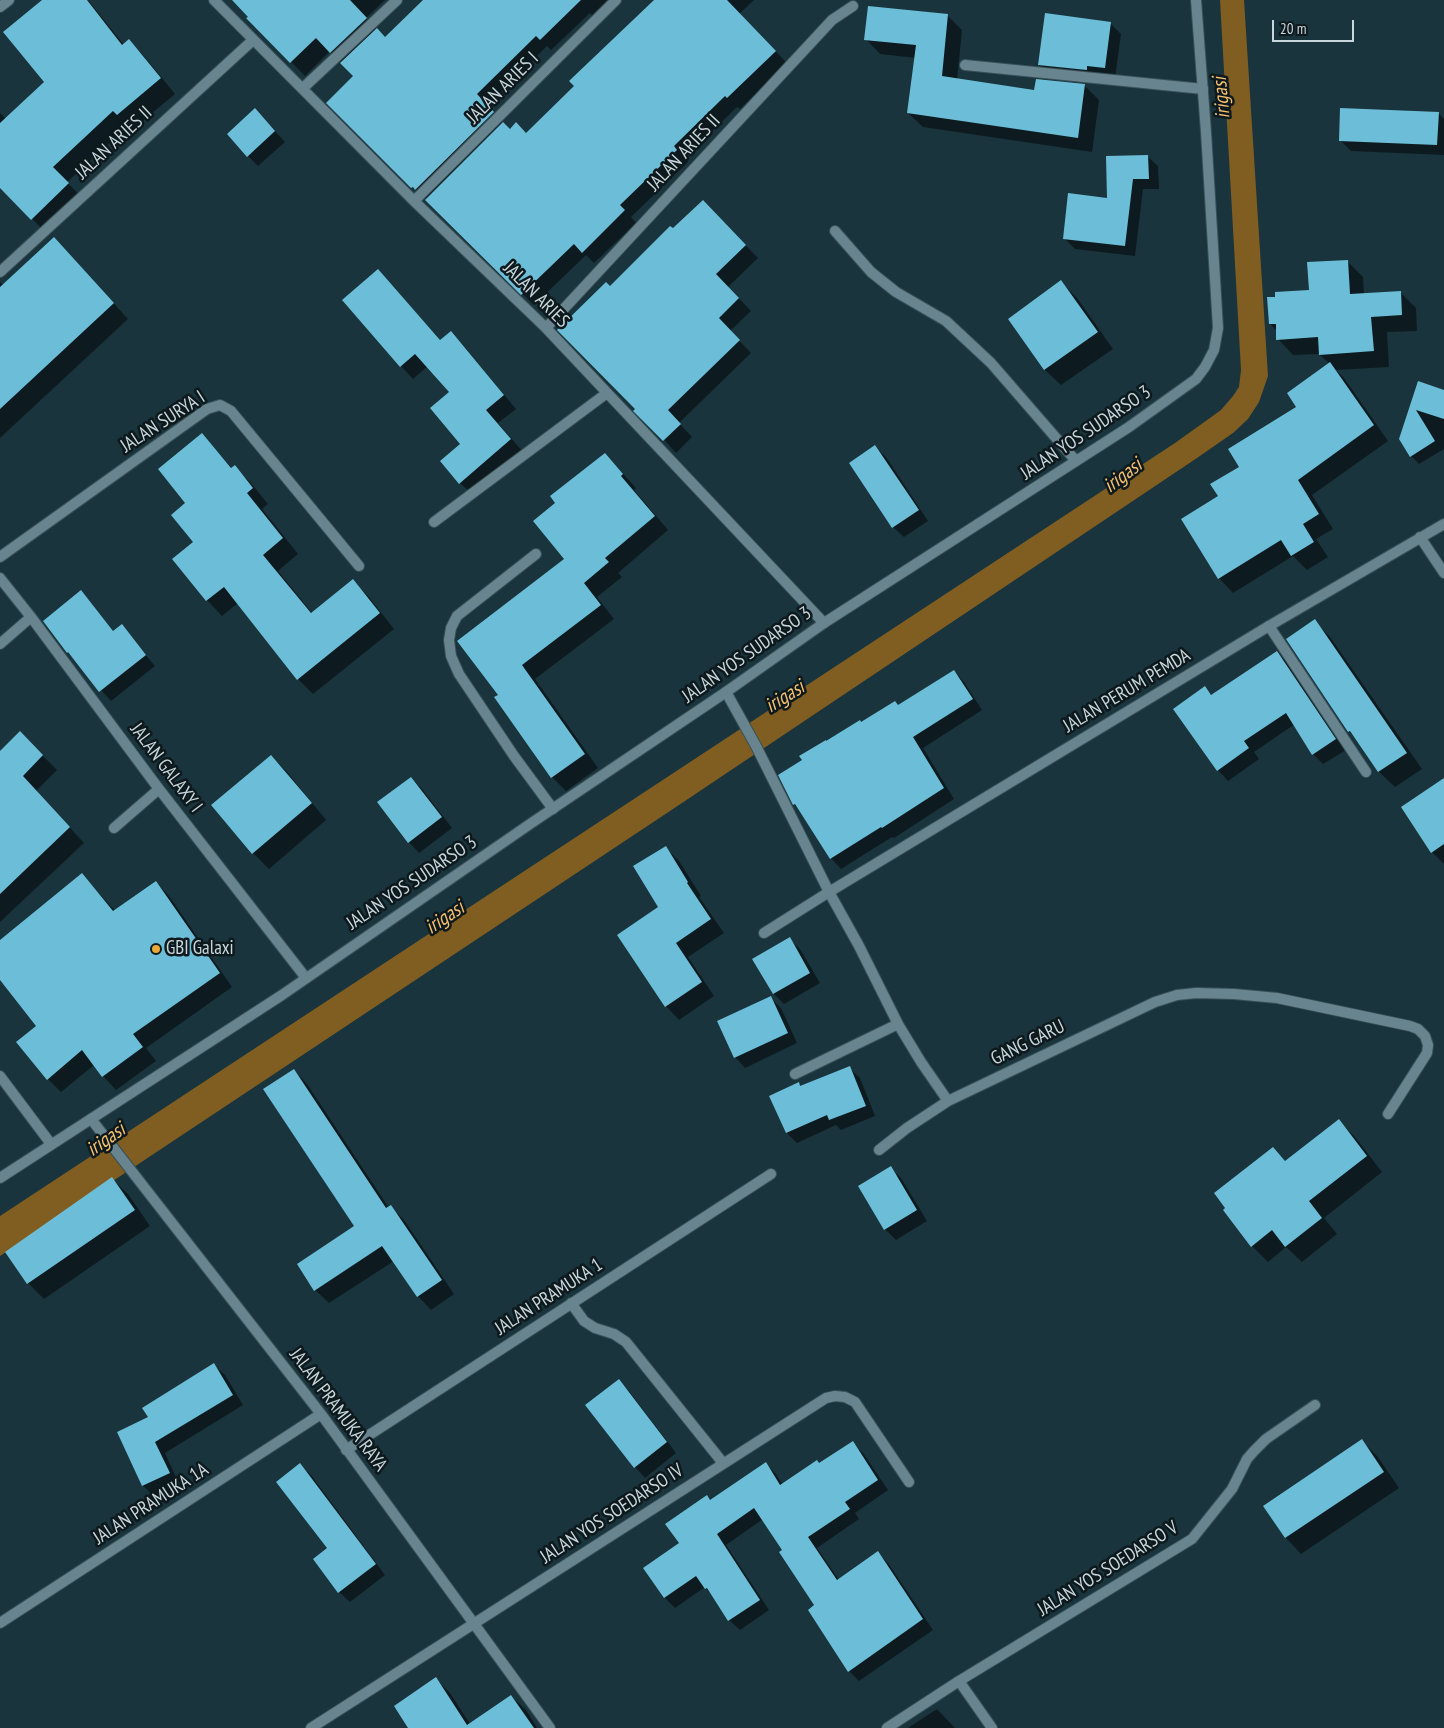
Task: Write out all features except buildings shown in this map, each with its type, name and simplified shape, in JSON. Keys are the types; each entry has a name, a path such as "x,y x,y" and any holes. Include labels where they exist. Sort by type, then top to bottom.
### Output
{"street":[{"path":"0,7 9,0"},
{"name":"JALAN ARIES","path":"214,0 414,201 546,328 824,623"},
{"path":"303,88 397,0"},
{"name":"JALAN ARIES I","path":"414,201 616,0"},
{"name":"JALAN YOS SUDARSO 3","path":"0,1178 51,1144 94,1122 726,692 824,623 1130,427 1196,379 1214,350 1218,328 1196,0"},
{"name":"JALAN ARIES II","path":"546,328 832,20 853,6"},
{"name":"JALAN ARIES II","path":"0,272 252,40"},
{"path":"965,65 1203,89"},
{"path":"836,231 871,272 896,292 946,321 991,363 1076,461"},
{"path":"434,522 607,394"},
{"name":"JALAN SURYA I","path":"0,557 207,410 220,405 231,411 359,566"},
{"name":"JALAN PERUM PEMDA","path":"764,934 829,892 1269,626 1444,524"},
{"path":"1420,537 1444,573"},
{"path":"536,554 458,616 451,628 449,640 451,656 459,674 553,809"},
{"name":"JALAN GALAXY I","path":"0,578 159,789 306,978"},
{"path":"0,644 31,617"},
{"path":"1269,626 1366,772"},
{"path":"726,692 756,746 898,1024 920,1062 948,1101"},
{"path":"114,828 159,789"},
{"name":"GANG GARU","path":"880,1150 948,1101 1155,1002 1196,993 1277,998 1418,1029 1425,1036 1428,1045 1427,1053 1388,1114"},
{"path":"795,1074 898,1024"},
{"path":"0,1076 51,1144"},
{"name":"JALAN PRAMUKA RAYA","path":"94,1122 321,1414 550,1728"},
{"name":"JALAN PRAMUKA 1","path":"346,1450 771,1174"},
{"path":"572,1303 584,1321 595,1328 614,1334 626,1342 723,1463"},
{"name":"JALAN YOS SOEDARSO IV","path":"311,1728 826,1398 835,1396 855,1402 909,1482"},
{"name":"JALAN YOS SOEDARSO V","path":"887,1728 959,1681 1192,1539 1228,1495 1247,1459 1266,1439 1315,1405"},
{"name":"JALAN PRAMUKA 1A","path":"0,1623 321,1414"},
{"path":"959,1681 992,1728"}],"shaded area":[{"path":"1220,0 1244,0 1268,376 1259,402 1248,419 1233,433 1197,458 0,1256 0,1216 1175,443 1221,410 1239,387 1241,370"}],"place":[{"name":"GBI Galaxi","path":"156,949"}],"water label":[{"name":"irigasi","path":"1222,98"},
{"name":"irigasi","path":"1123,476"},
{"name":"irigasi","path":"785,697"},
{"name":"irigasi","path":"445,918"},
{"name":"irigasi","path":"106,1140"}]}
